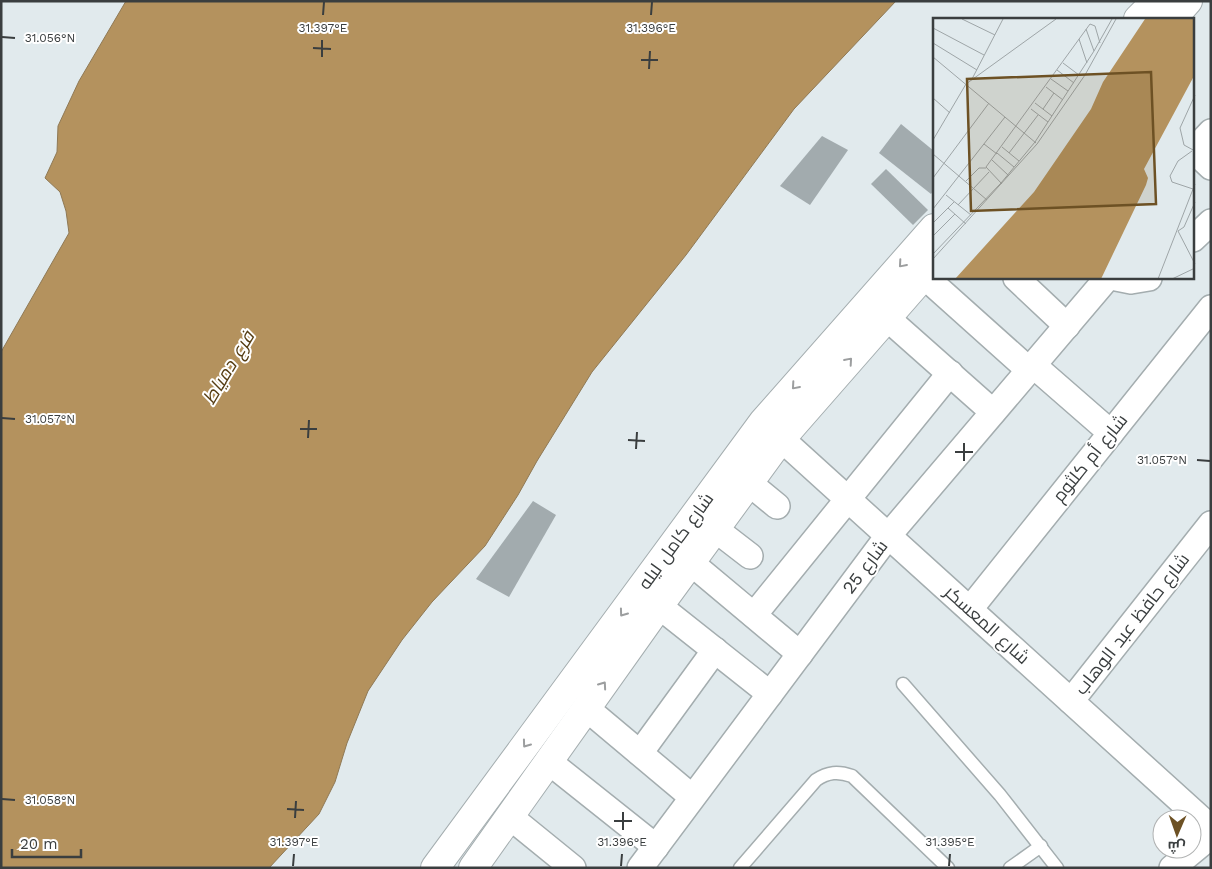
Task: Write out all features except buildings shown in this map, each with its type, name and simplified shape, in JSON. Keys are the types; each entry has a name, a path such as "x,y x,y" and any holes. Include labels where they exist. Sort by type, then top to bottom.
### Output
{"street":[{"path":"1139,18 1156,1"},
{"path":"1173,18 1188,1"},
{"path":"1194,149 1211,132"},
{"path":"1194,151 1211,167"},
{"path":"1194,238 1211,222"},
{"name":"شارع كامل ليله","path":"435,868 772,431 933,229"},
{"name":"شارع كامل ليله","path":"476,867 548,761 749,482 772,431 887,318 929,270"},
{"path":"938,279 1031,368 1111,433"},
{"path":"1017,279 1067,326"},
{"name":"شارع 25","path":"640,868 888,536 1103,284 1105,279"},
{"path":"1121,279 1131,281 1143,279"},
{"name":"شارع أم كلثوم","path":"970,609 1211,308"},
{"path":"887,318 993,412"},
{"path":"754,615 950,373"},
{"name":"شارع المعسكر","path":"772,431 1211,828"},
{"path":"749,482 777,506"},
{"name":"شارع حافظ عبد الوهاب","path":"1071,701 1211,524"},
{"path":"715,529 750,556"},
{"path":"690,562 800,654"},
{"path":"659,606 770,694"},
{"path":"640,753 715,650"},
{"path":"586,708 692,797"},
{"path":"548,761 656,847"},
{"path":"509,816 573,868"},
{"path":"1178,865 1211,836"}],"lane":[{"path":"903,684 1000,795 1057,868"},
{"path":"740,868 816,780 833,772 852,776 948,868"},
{"path":"1010,868 1041,846"}],"water":[{"name":"فرع دمياط","path":"126,1 896,1 794,109 686,255 592,372 485,546 432,602 402,640 368,691 347,743 335,782 319,814 269,868 1,868 1,352 69,233 66,211 60,192 45,178 57,152 58,126 79,81"}]}
